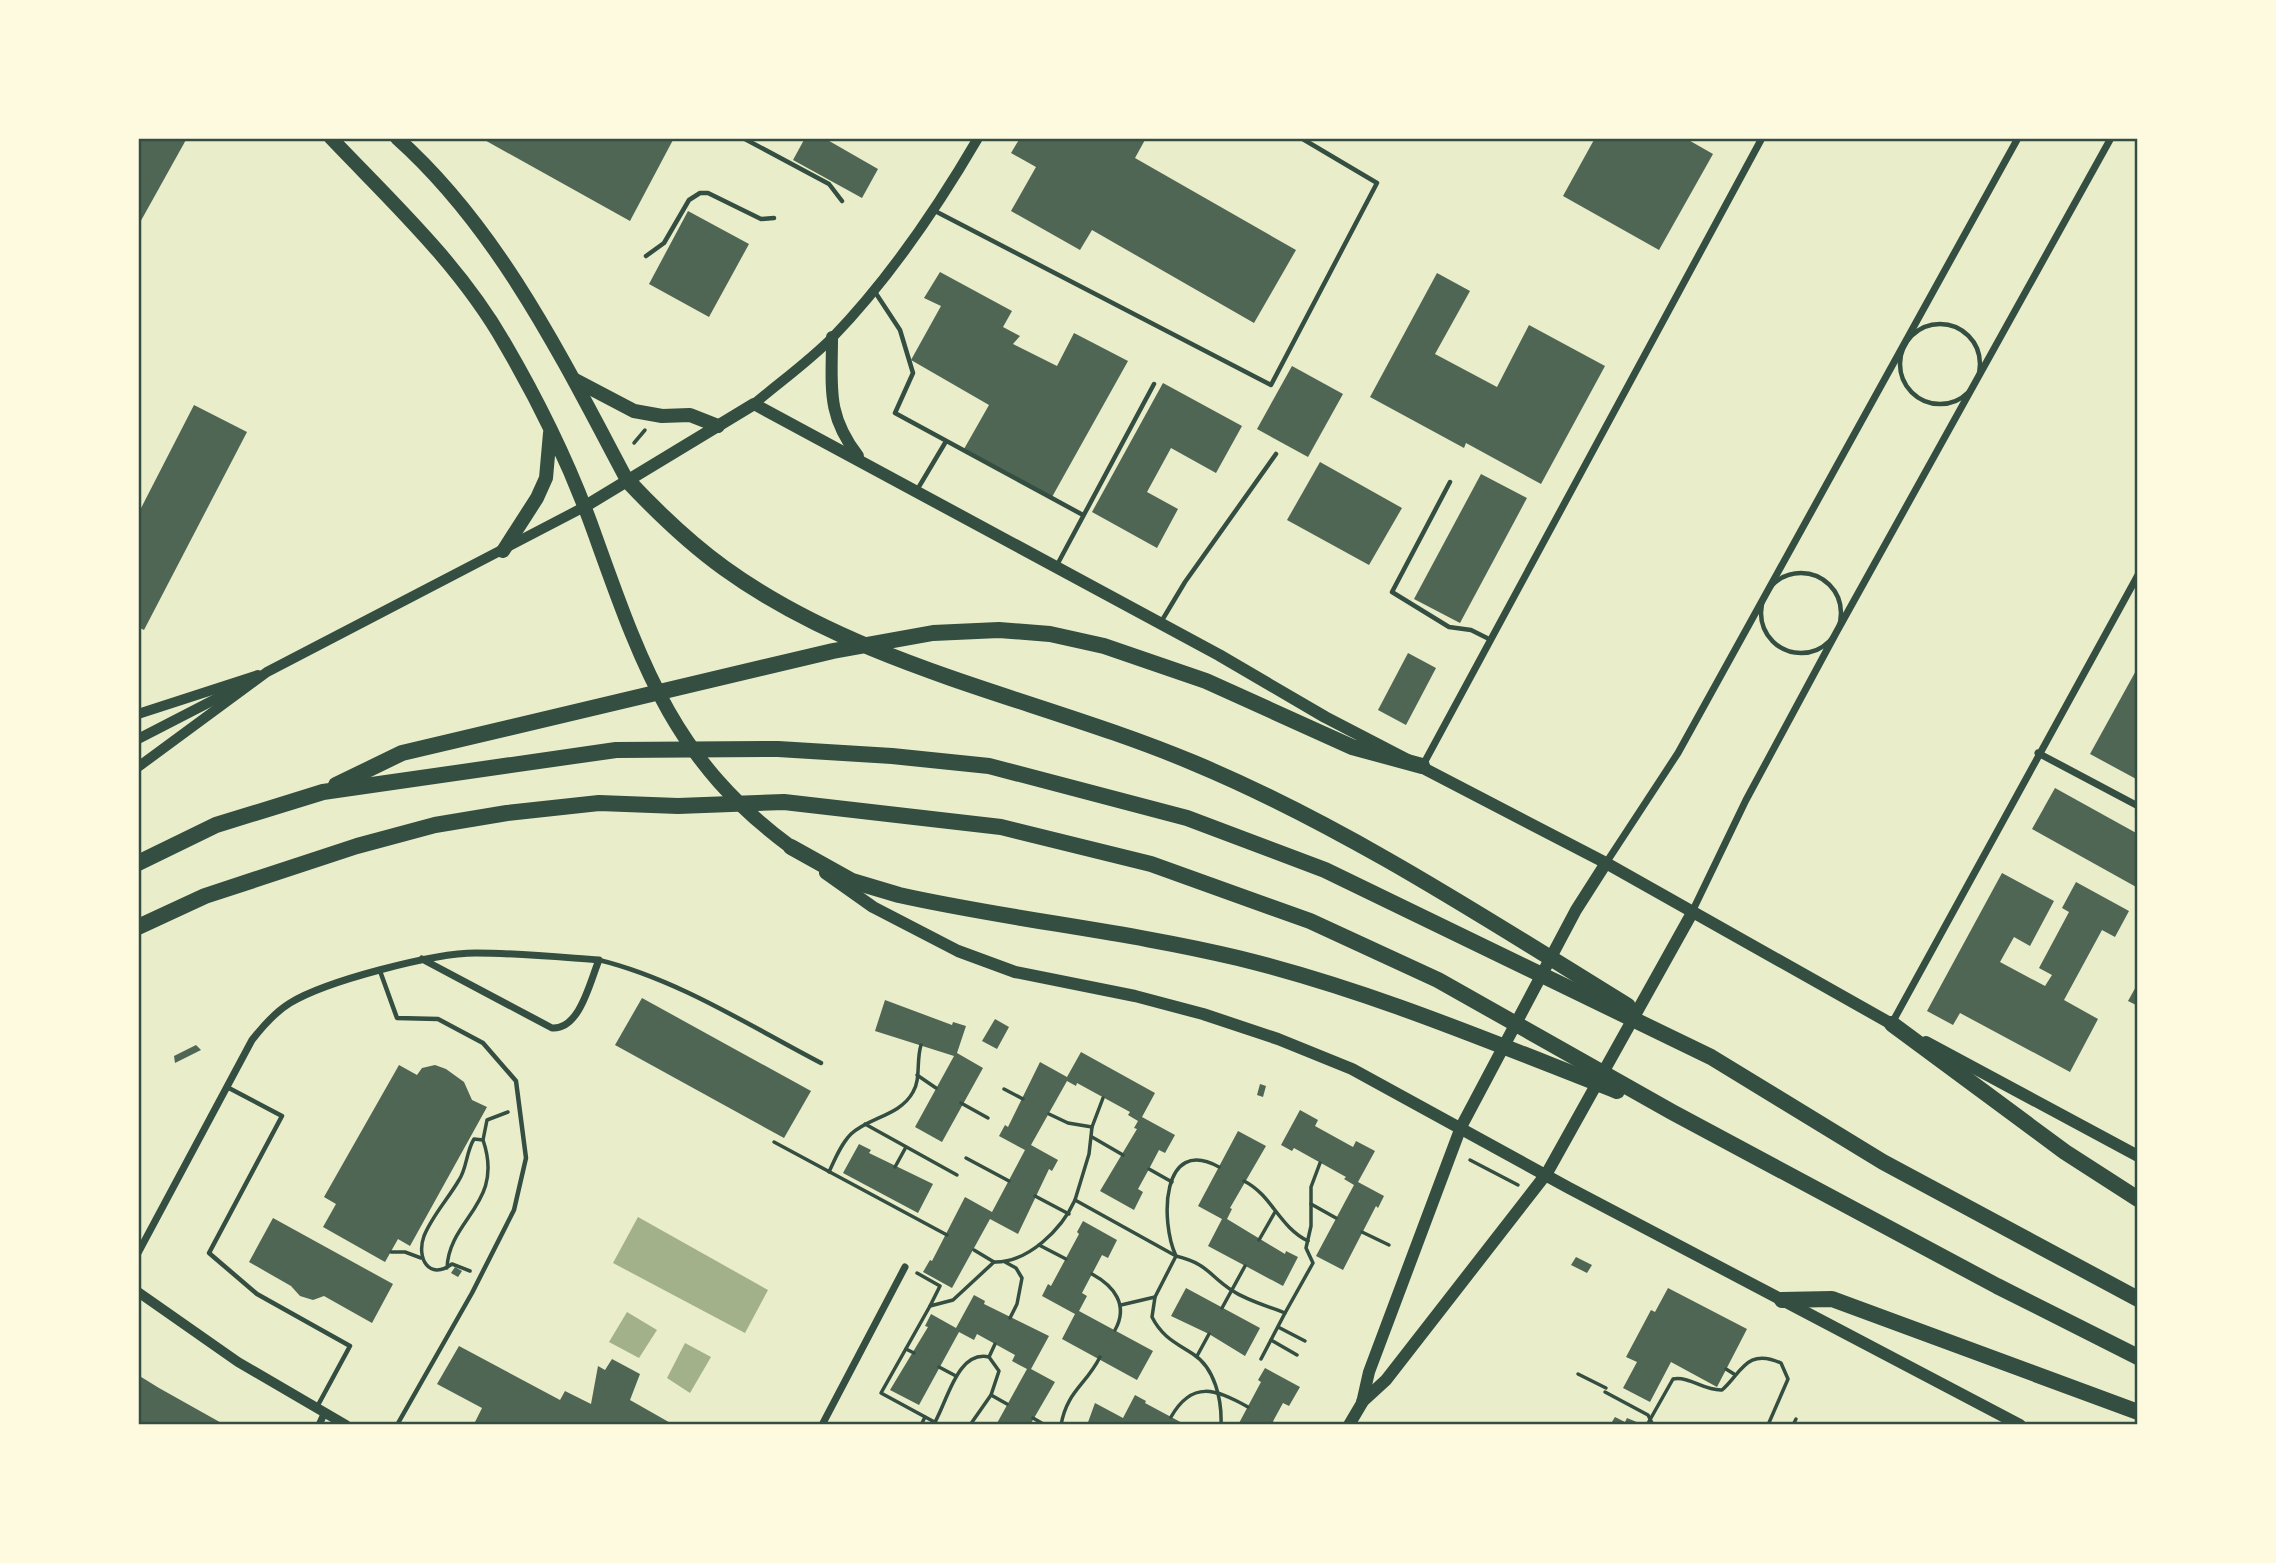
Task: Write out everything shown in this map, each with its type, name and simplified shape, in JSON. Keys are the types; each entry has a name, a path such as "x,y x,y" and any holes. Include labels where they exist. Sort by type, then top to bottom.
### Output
{"highway":[{"path":"626,480 694,546 725,569 827,628 901,658 1194,762 1262,796 1461,902 1883,1162 2138,1299"},
{"path":"323,792 402,753 470,736 833,650 933,633 999,630 1050,634 1104,646 1206,681 1352,747 1422,766"},
{"path":"138,863 216,825 323,792 616,750 778,749 892,756 989,766 1187,818 1325,870 1711,1057"},
{"path":"138,927 205,896 356,846 435,825 507,813 599,803 678,806 784,802 1001,827 1151,864 1310,921 1438,980 1672,1112 1997,1286 2138,1357"},
{"path":"791,847 852,881 899,895 1200,950 1321,980 1397,1004 1672,1112"},
{"path":"1892,1024 2065,1152 2138,1199"},
{"path":"1782,1300 1832,1299 2138,1412"}],"main road":[{"path":"331,138 407,215 459,276 505,344 551,431 584,507 614,594 669,715 697,758 758,823 873,907 958,951 1015,972 1135,996 1278,1039 1352,1069 2020,1425"},
{"path":"400,139 456,200 496,254 573,379 626,480"},
{"path":"832,338 835,417 841,434 860,460"},
{"path":"573,379 634,411 662,416 690,415 718,426"},
{"path":"584,507 754,404 1161,623 1325,717 1606,863 1892,1024 2138,1156"},
{"path":"503,551 537,498 546,478 551,431"},
{"path":"1362,1403 1369,1372 1461,1127 1573,918 1606,863"},
{"path":"1349,1425 1362,1403 1386,1380 1547,1173 1692,913"}],"street":[{"path":"754,404 832,338 874,290 934,210 978,138"},
{"path":"1422,766 1762,138"},
{"path":"1606,863 1678,752 2018,138"},
{"path":"1692,913 1746,800 1836,633 2109,140"},
{"path":"138,739 584,507"},
{"path":"1892,1024 2038,752 2138,575"},
{"path":"138,714 267,672"},
{"path":"138,767 267,672"},
{"path":"2038,752 2138,806"},
{"path":"138,1253 251,1040 268,1020 289,1003 312,991 422,959 475,953 599,960 574,1018 558,1028 552,1028 422,959"},
{"path":"822,1425 905,1268"},
{"path":"138,1292 208,1342 346,1425"},
{"path":"319,1425 321,1410"}],"lane":[{"path":"743,138 829,184 842,201"},
{"path":"934,210 1271,385 1377,183 1301,138"},
{"path":"646,256 664,243 689,200 700,193 708,194 761,219 774,218"},
{"path":"874,290 900,330 913,373 895,413 945,443 1083,515"},
{"path":"1930,325 1950,325 1961,329 1978,350 1979,374 1973,386 1951,402 1926,401 1906,385 1902,374 1903,348 1910,337 1930,325"},
{"path":"1056,566 1154,384"},
{"path":"917,490 945,443"},
{"path":"1161,623 1185,582 1276,454"},
{"path":"1450,482 1392,592 1449,627 1471,629 1491,640"},
{"path":"1808,573 1819,577 1831,586 1838,597 1841,610 1836,633 1822,647 1810,652 1784,649 1766,632 1761,610 1770,587 1788,575 1808,573"},
{"path":"599,960 626,967 717,1009 821,1063"},
{"path":"380,971 397,1018 438,1019 483,1044 516,1080 526,1157 514,1210 482,1275 397,1425"},
{"path":"227,1086 282,1116 209,1253 257,1294 350,1346 321,1410"}],"path":[{"path":"634,443 647,428"},
{"path":"829,1172 850,1136 865,1124 904,1104 917,1084 916,1060 921,1045"},
{"path":"917,1075 936,1088"},
{"path":"1004,1089 1023,1099"},
{"path":"974,1250 994,1262 1005,1262 1039,1245 1069,1214 1092,1137 1092,1127 1104,1098"},
{"path":"961,1103 988,1118"},
{"path":"447,1268 448,1251 472,1216 489,1173 483,1140 486,1120 520,1109"},
{"path":"1049,1114 1068,1123 1092,1127"},
{"path":"865,1124 957,1175"},
{"path":"1092,1137 1123,1155"},
{"path":"482,1275 452,1264 447,1268 433,1270 425,1266 421,1258 424,1235 444,1200 460,1180 470,1146 474,1139 483,1140"},
{"path":"775,1142 947,1234"},
{"path":"895,1167 906,1147"},
{"path":"967,1158 1009,1181"},
{"path":"1219,1167 1202,1158 1191,1158 1182,1164 1172,1182 1165,1217 1167,1232 1176,1256 1155,1297 1152,1317 1157,1327 1178,1346 1197,1356 1206,1367 1217,1391 1221,1425"},
{"path":"1470,1160 1519,1185"},
{"path":"1261,1359 1313,1263 1307,1251 1311,1187 1320,1163"},
{"path":"1149,1169 1172,1182"},
{"path":"1244,1181 1264,1194 1289,1229 1308,1241"},
{"path":"878,1199 881,1193"},
{"path":"1035,1196 1069,1214"},
{"path":"1075,1200 1176,1256 1208,1269 1231,1291 1285,1313"},
{"path":"1311,1204 1336,1218"},
{"path":"1259,1240 1275,1212"},
{"path":"1362,1232 1389,1245"},
{"path":"1039,1245 1066,1259"},
{"path":"391,1252 405,1252 421,1258"},
{"path":"930,1306 953,1300 994,1262"},
{"path":"1005,1262 1016,1268 1022,1278 1017,1304 1010,1318"},
{"path":"1222,1308 1245,1266"},
{"path":"905,1268 940,1286 881,1393 937,1423 956,1376 972,1356 989,1357"},
{"path":"1092,1274 1112,1288 1121,1305 1115,1330"},
{"path":"1121,1305 1155,1297"},
{"path":"1278,1327 1304,1341"},
{"path":"1197,1356 1209,1334"},
{"path":"1271,1340 1297,1354"},
{"path":"989,1357 995,1344"},
{"path":"906,1349 914,1353"},
{"path":"970,1425 991,1395 999,1371 989,1357"},
{"path":"1061,1425 1068,1398 1090,1376 1100,1357"},
{"path":"1647,1425 1673,1379 1680,1378 1704,1388 1722,1390 1734,1374 1751,1361 1766,1358 1781,1363 1788,1379 1786,1390 1768,1425"},
{"path":"939,1367 956,1376"},
{"path":"1726,1369 1734,1374"},
{"path":"1578,1374 1649,1418 1653,1425"},
{"path":"1171,1417 1186,1397 1198,1392 1217,1391 1248,1407"},
{"path":"991,1395 1007,1404"},
{"path":"921,1425 925,1417"},
{"path":"1033,1418 1045,1425"},
{"path":"1793,1425 1796,1419"}],"shaded area":[{"path":"638,1217 768,1290 745,1333 613,1263"},
{"path":"627,1312 657,1330 639,1358 609,1342"},
{"path":"685,1343 711,1357 690,1393 667,1378"}],"building":[{"path":"138,138 187,138 138,226"},
{"path":"481,138 674,138 630,221"},
{"path":"805,138 824,138 878,169 862,198 793,160"},
{"path":"1020,138 1146,138 1135,158 1296,250 1254,323 1092,230 1080,250 1011,211 1036,167 1011,153"},
{"path":"1595,138 1685,138 1713,154 1659,250 1563,196"},
{"path":"688,211 749,244 709,317 649,284"},
{"path":"940,272 1012,311 1003,327 1020,336 1013,344 1057,366 1074,333 1128,361 1052,497 964,449 989,405 911,360 941,306 924,298"},
{"path":"1437,273 1470,291 1435,354 1497,387 1529,325 1605,366 1541,484 1466,443 1464,448 1370,397"},
{"path":"1292,366 1343,394 1308,457 1257,429"},
{"path":"1163,383 1242,426 1216,473 1171,448 1147,492 1178,509 1157,548 1092,512"},
{"path":"194,405 247,432 144,630 138,627 138,514"},
{"path":"1320,462 1402,508 1369,565 1287,520"},
{"path":"1481,474 1527,498 1460,623 1414,599"},
{"path":"1408,653 1436,668 1406,725 1378,710"},
{"path":"2138,667 2138,780 2090,754"},
{"path":"2055,788 2138,834 2138,888 2032,829"},
{"path":"2002,873 2054,901 2030,946 2014,937 2000,962 2045,986 2052,975 2039,968 2069,912 2062,908 2076,882 2129,911 2115,937 2102,930 2064,1000 2098,1019 2070,1072 1960,1013 1953,1025 1927,1011"},
{"path":"2138,983 2138,1006 2128,1001"},
{"path":"642,998 811,1091 784,1138 615,1045"},
{"path":"885,1000 952,1025 953,1022 966,1026 957,1053 983,1068 942,1142 915,1127 954,1056 875,1031"},
{"path":"995,1019 1009,1027 997,1049 982,1041"},
{"path":"196,1045 201,1050 175,1063 174,1056"},
{"path":"1081,1052 1155,1093 1142,1117 1175,1135 1165,1153 1159,1150 1138,1189 1143,1192 1134,1210 1100,1191 1137,1129 1134,1128 1138,1121 1128,1115 1130,1112 1077,1083 1076,1086 1067,1081 1031,1145 1058,1160 1052,1171 1049,1169 1018,1234 990,1219 952,1288 923,1272 930,1260 932,1261 965,1197 992,1212 1025,1150 999,1136 1005,1125 1008,1127 1040,1062 1067,1077"},
{"path":"399,1065 417,1075 422,1068 435,1065 446,1069 464,1082 472,1100 487,1107 410,1246 398,1239 385,1262 323,1227 336,1204 324,1197"},
{"path":"1260,1084 1266,1086 1263,1097 1257,1095"},
{"path":"1300,1110 1318,1120 1315,1126 1353,1147 1356,1141 1375,1151 1358,1182 1384,1196 1378,1208 1376,1206 1343,1270 1316,1256 1354,1185 1344,1179 1346,1177 1294,1148 1292,1151 1281,1145"},
{"path":"1238,1131 1266,1146 1230,1208 1232,1209 1227,1219 1285,1254 1286,1251 1298,1257 1283,1286 1208,1246 1222,1219 1198,1206"},
{"path":"859,1144 871,1150 869,1153 933,1184 918,1213 843,1173"},
{"path":"273,1218 393,1284 372,1323 324,1296 313,1300 300,1296 291,1286 249,1262"},
{"path":"1083,1221 1117,1240 1108,1258 1102,1255 1082,1293 1087,1296 1079,1311 1153,1351 1137,1380 1062,1339 1075,1314 1042,1296 1048,1284 1051,1286 1079,1234 1077,1232"},
{"path":"1576,1257 1592,1265 1587,1273 1571,1265"},
{"path":"455,1267 462,1271 458,1277 451,1273"},
{"path":"1186,1288 1260,1328 1245,1356 1209,1334 1171,1316"},
{"path":"1668,1288 1747,1329 1717,1387 1671,1362 1650,1402 1623,1388 1637,1362 1626,1357 1651,1310 1655,1312"},
{"path":"974,1295 985,1301 984,1304 1049,1336 1031,1369 1055,1382 1030,1425 996,1425 1027,1369 1012,1361 1015,1355 977,1334 974,1340 959,1332 919,1405 890,1390 928,1327 925,1326 931,1314 956,1328"},
{"path":"459,1346 560,1400 565,1391 591,1404 598,1366 605,1370 612,1359 640,1374 630,1400 674,1425 479,1425 475,1422 482,1408 437,1384"},
{"path":"1265,1368 1300,1387 1289,1406 1283,1403 1271,1425 1238,1425 1261,1382 1258,1380"},
{"path":"138,1375 159,1388 225,1425 138,1425"},
{"path":"1135,1395 1186,1425 1087,1425 1095,1403 1123,1418"},
{"path":"1615,1417 1625,1422 1627,1418 1644,1425 1610,1425"}]}
